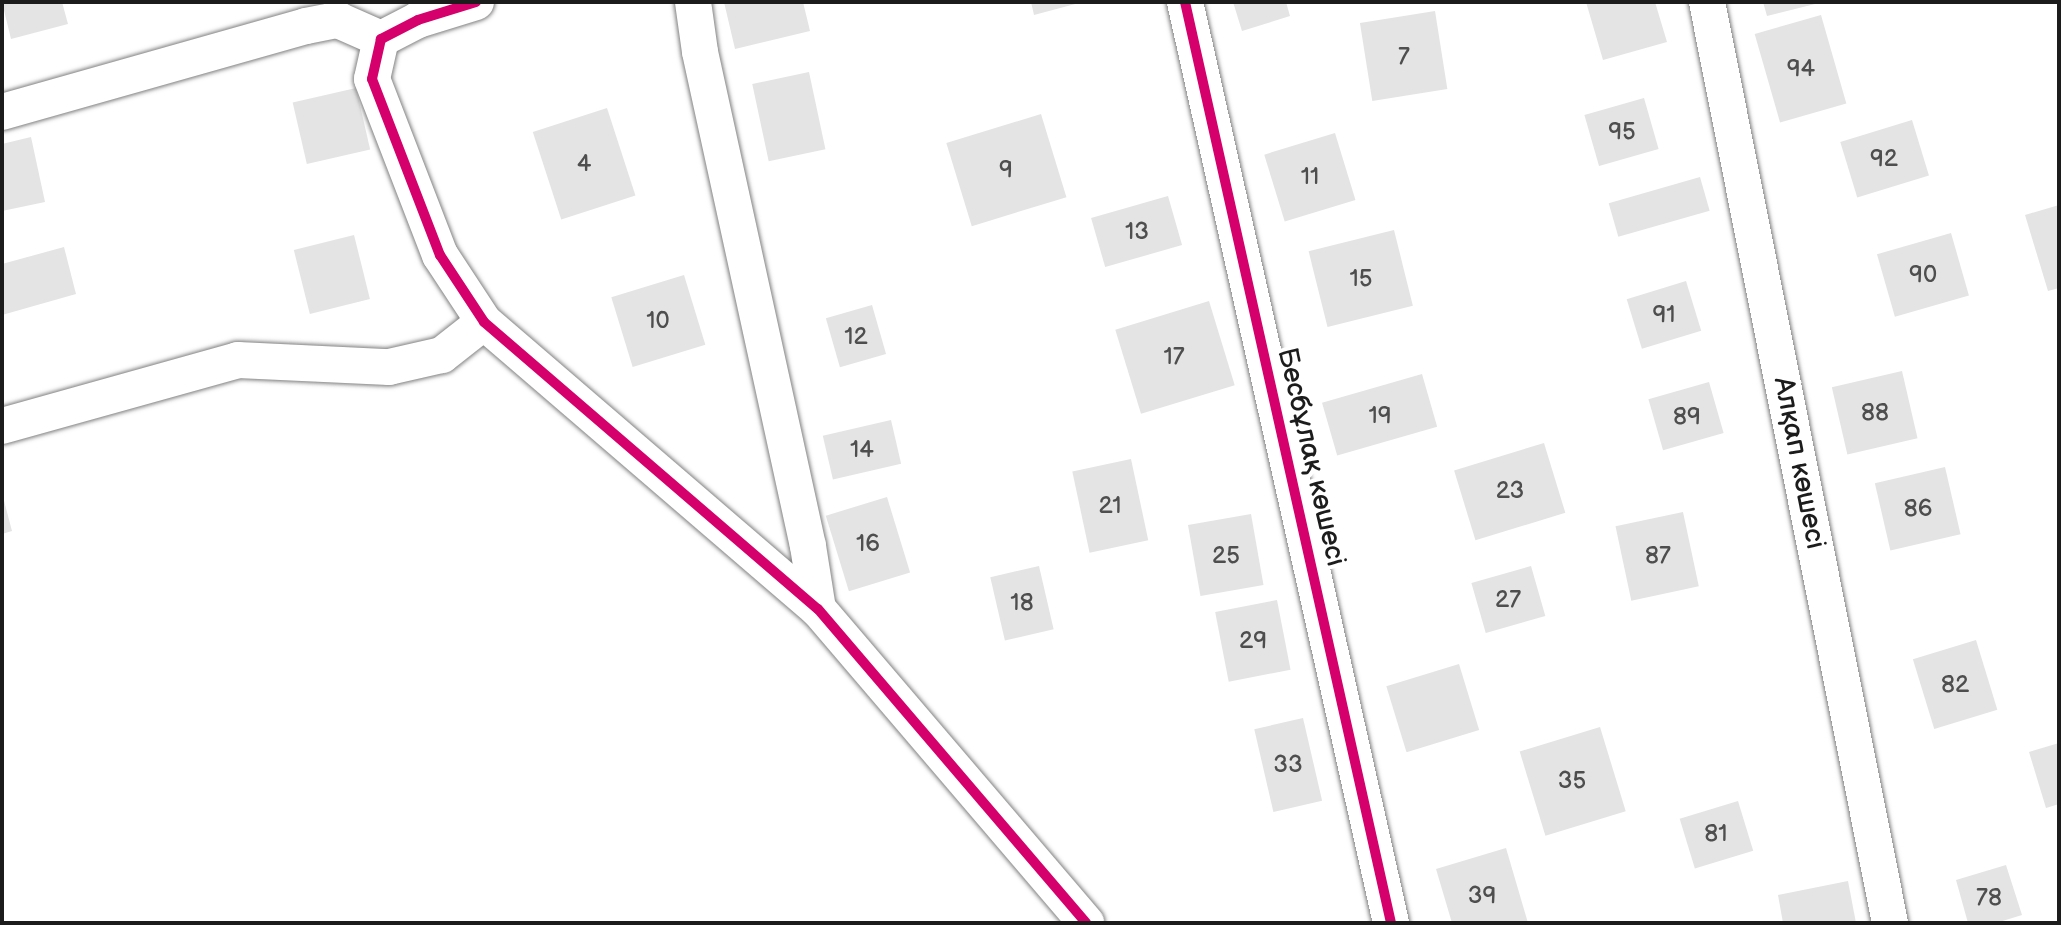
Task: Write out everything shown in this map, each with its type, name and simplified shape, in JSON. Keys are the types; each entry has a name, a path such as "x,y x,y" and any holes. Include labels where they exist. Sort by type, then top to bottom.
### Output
{"street":[{"path":"381,39 418,20 476,2"},
{"path":"693,2 700,52 808,546 818,609"},
{"name":"Бесбұлақ көшесі","path":"1185,2 1391,923"},
{"name":"Алқап көшесі","path":"1707,2 1890,923"},
{"path":"2,112 306,26 338,20 381,39"},
{"path":"381,39 372,79 440,255 484,322 818,609 1086,923"},
{"path":"2,426 238,360 389,367 442,355 484,322"}],"building":[{"path":"2,2 62,2 68,24 11,39"},
{"path":"724,2 803,2 810,31 735,49"},
{"path":"1031,2 1079,2 1079,3 1034,15"},
{"path":"1233,2 1286,2 1290,16 1242,31"},
{"path":"1586,2 1655,2 1667,42 1603,60"},
{"path":"1763,2 1819,2 1819,3 1767,16"},
{"path":"1435,11 1447,89 1372,101 1360,23"},
{"path":"1821,15 1846,103 1780,122 1755,34"},
{"path":"809,72 825,149 769,161 752,84"},
{"path":"356,88 370,149 307,164 293,103"},
{"path":"1644,98 1659,149 1599,166 1584,115"},
{"path":"607,108 635,195 561,220 533,132"},
{"path":"1041,114 1066,197 972,226 946,143"},
{"path":"1912,120 1929,175 1857,197 1840,142"},
{"path":"1335,133 1355,200 1285,222 1264,155"},
{"path":"31,137 45,202 2,211 2,144"},
{"path":"1700,177 1710,211 1618,237 1609,203"},
{"path":"1168,196 1182,245 1105,267 1091,218"},
{"path":"2059,205 2059,288 2048,291 2025,215"},
{"path":"1394,230 1413,306 1327,327 1309,251"},
{"path":"1951,233 1969,295 1895,317 1877,254"},
{"path":"354,235 370,299 310,314 294,250"},
{"path":"64,247 76,294 2,315 2,264"},
{"path":"684,275 705,345 633,367 611,297"},
{"path":"1686,281 1701,331 1642,349 1627,299"},
{"path":"1209,301 1235,385 1141,414 1115,330"},
{"path":"872,305 886,354 840,367 826,318"},
{"path":"1902,371 1918,438 1847,454 1832,387"},
{"path":"1422,374 1437,427 1337,456 1322,403"},
{"path":"1709,382 1724,433 1663,450 1648,399"},
{"path":"891,420 901,464 833,480 823,436"},
{"path":"1544,443 1565,513 1475,540 1454,470"},
{"path":"1131,459 1148,540 1090,553 1072,471"},
{"path":"1945,467 1961,534 1890,550 1875,483"},
{"path":"2,493 12,531 2,534"},
{"path":"887,497 910,573 849,591 826,516"},
{"path":"1683,512 1699,586 1631,601 1616,526"},
{"path":"1251,514 1264,585 1200,596 1188,525"},
{"path":"1039,566 1054,629 1005,641 990,577"},
{"path":"1531,566 1545,616 1486,633 1471,583"},
{"path":"1277,600 1291,670 1229,682 1215,612"},
{"path":"1976,640 1997,710 1934,729 1913,659"},
{"path":"1459,664 1479,730 1406,752 1386,686"},
{"path":"1303,718 1322,801 1273,812 1254,729"},
{"path":"1600,727 1626,811 1545,836 1520,752"},
{"path":"2059,743 2059,804 2046,808 2029,752"},
{"path":"1738,801 1753,851 1695,869 1680,819"},
{"path":"1506,848 1528,923 1452,923 1436,869"},
{"path":"2006,865 2022,915 1996,923 1968,923 1956,880"},
{"path":"1848,881 1856,923 1783,923 1778,895"}],"cycle path":[{"path":"476,2 418,20 381,39 372,79 440,255 484,322 818,609 1086,923"},
{"path":"1185,2 1391,923"}]}
